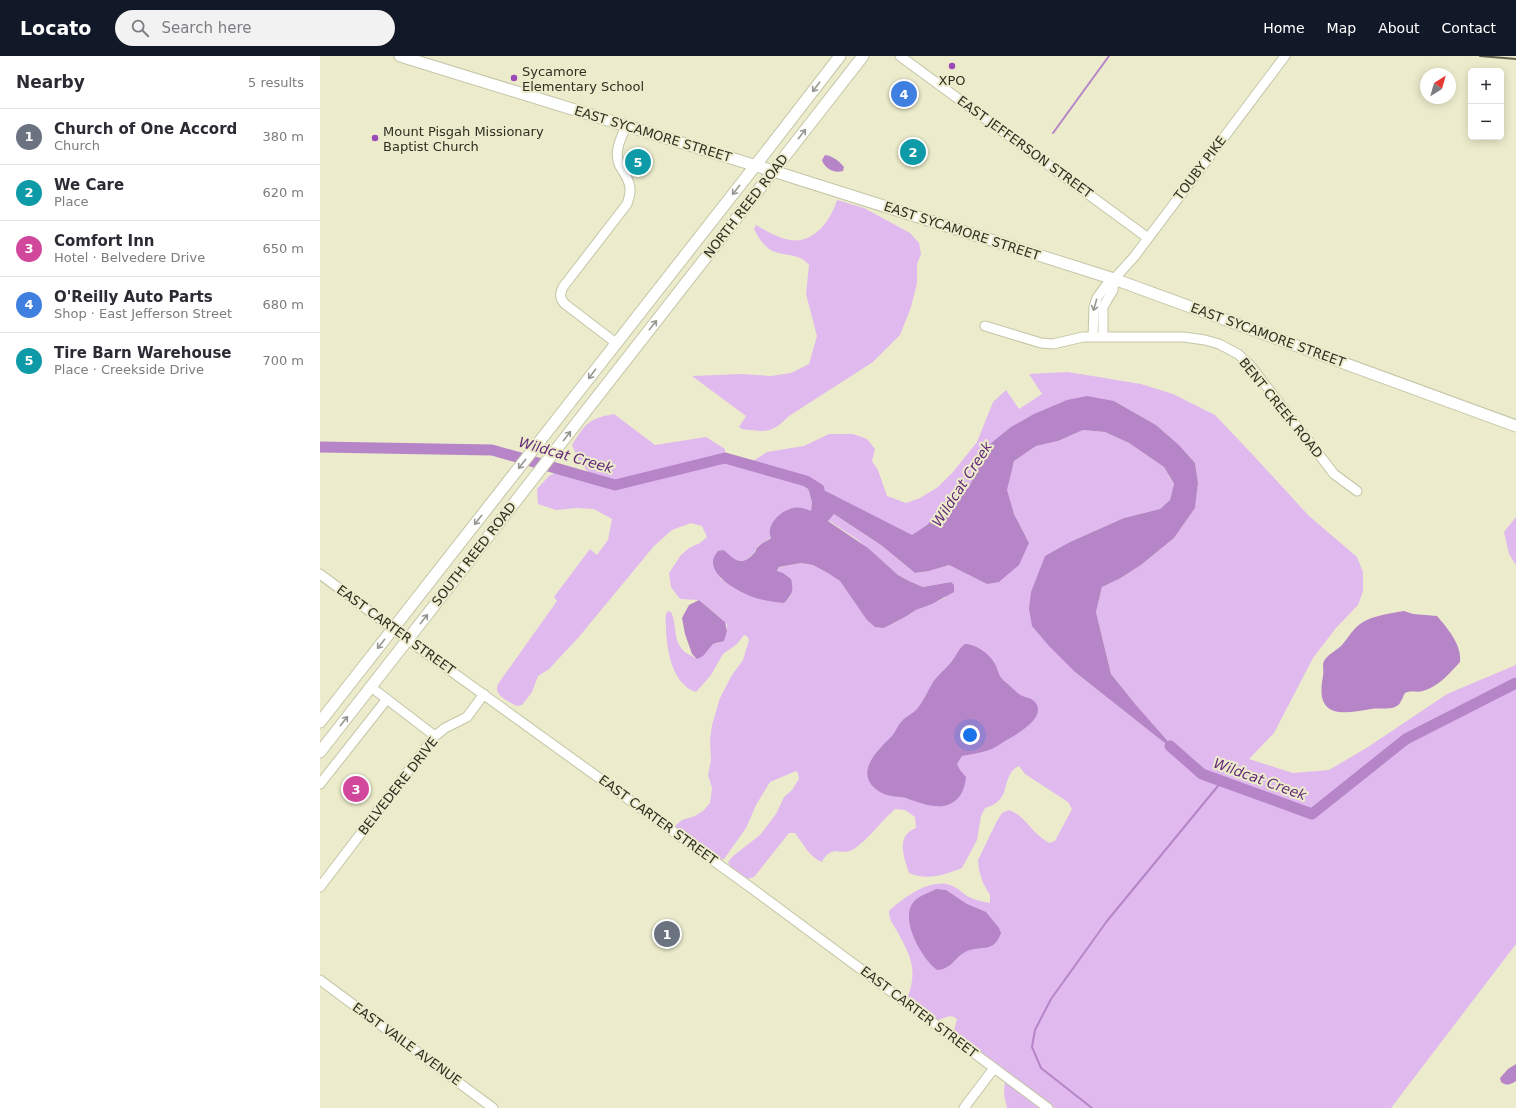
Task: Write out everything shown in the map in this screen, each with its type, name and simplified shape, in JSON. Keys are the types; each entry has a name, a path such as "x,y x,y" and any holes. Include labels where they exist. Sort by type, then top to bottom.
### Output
{"main road":[{"name":"EAST SYCAMORE STREET","path":"400,56 773,171 1114,279 1516,426"},
{"name":"NORTH REED ROAD","path":"616,344 756,166 840,56"},
{"name":"NORTH REED ROAD","path":"629,356 863,56"},
{"name":"SOUTH REED ROAD","path":"320,722 616,344"},
{"name":"SOUTH REED ROAD","path":"320,752 629,356"}],"street":[{"name":"EAST JEFFERSON STREET","path":"900,56 1148,238"},
{"name":"TOUBY PIKE","path":"1093,337 1094,307 1104,287 1114,279 1148,238 1285,56"},
{"path":"616,344 565,304 562,301 560,294 563,287 627,204 631,193 629,181 619,165 617,153 626,126"},
{"name":"TOUBY PIKE","path":"1103,337 1103,307 1113,290 1114,279"},
{"name":"BENT CREEK ROAD","path":"985,326 1041,343 1053,344 1083,337 1184,337 1219,344 1238,354 1250,365 1334,474 1357,491"},
{"name":"EAST CARTER STREET","path":"320,574 408,640 750,887 1048,1108"},
{"path":"371,687 436,736"},
{"name":"BELVEDERE DRIVE","path":"320,887 436,736 445,728 467,717 484,694"},
{"path":"320,784 386,699"},
{"name":"EAST VAILE AVENUE","path":"320,980 493,1108"},
{"path":"964,1108 994,1068"}],"shaded area":[{"path":"825,155 840,163 844,167 843,171 836,172 827,168 822,160"},
{"path":"837,200 864,208 910,233 919,243 921,254 917,264 917,283 911,307 900,335 873,362 789,416 773,429 757,431 742,429 739,427 746,416 692,376 741,374 771,376 791,373 809,364 817,336 806,294 809,265 806,261 798,257 771,250 762,242 754,229 756,225 777,236 790,240 807,238 820,229 826,222"},
{"path":"1068,372 1141,384 1173,394 1215,415 1309,516 1357,557 1363,572 1363,591 1358,605 1336,628 1313,658 1274,733 1249,759 1293,773 1329,770 1368,747 1447,694 1516,665 1516,944 1391,1108 1055,1108 961,1038 954,1031 957,1019 950,1016 938,1020 925,1013 908,996 912,978 911,962 906,947 890,919 889,911 917,890 934,884 953,886 971,898 990,903 990,895 983,883 978,860 997,821 1002,813 1009,810 1021,817 1049,843 1055,841 1072,809 1068,802 1025,774 1019,766 1011,772 1003,794 999,800 985,808 981,816 977,840 962,868 936,876 923,877 909,873 903,854 903,842 905,836 916,828 915,817 905,810 895,809 865,840 854,849 845,852 829,853 822,862 810,853 795,833 789,833 754,877 747,879 736,872 728,862 733,856 760,835 776,814 784,797 792,790 799,779 796,771 770,782 756,805 746,828 724,859 721,860 676,827 676,825 682,820 695,816 703,811 710,803 712,788 708,775 711,760 710,740 712,725 720,698 732,675 743,660 749,640 747,636 744,635 737,644 723,654 711,675 696,692 681,682 672,666 667,638 666,617 668,611 671,612 673,617 679,645 683,651 695,658 705,653 713,644 719,643 727,631 727,625 723,620 699,600 680,599 671,587 669,573 681,555 689,548 700,543 707,537 702,526 691,523 672,530 654,546 578,638 549,669 538,676 532,692 522,705 517,706 499,694 497,688 498,684 557,601 554,597 590,549 597,555 608,540 612,519 594,509 577,508 556,510 538,504 537,489 549,476 561,470 595,479 580,463 572,445 588,423 598,418 614,414 655,445 706,437 725,449 725,458 747,465 767,452 804,446 829,434 853,434 867,439 875,449 872,461 878,470 887,496 906,503 920,498 938,487 953,472 977,442 993,402 1006,390 1019,409 1042,394 1029,374","holes":["1114,401 1156,425 1179,445 1195,463 1198,483 1195,508 1174,538 1141,565 1119,579 1102,587 1096,612 1111,674 1178,753 1075,672 1070,542 1124,518 1160,509 1170,500 1174,485 1164,467 1129,443 1105,432 1083,430 1058,441 1036,446 1014,461 1007,484 1008,498 1029,543 987,584 949,565 929,571 915,573 881,545 834,514 828,520 858,540 898,575 923,587 951,582 945,598 916,610 884,628 859,607 840,581 828,572 813,565 801,563 780,567 777,571 791,596 784,603 766,600 750,595 735,588 720,578 724,550 736,561 744,561 754,553 758,546 811,511 812,502 806,481 912,536 927,525 941,510 961,496 969,487 980,467"]},
{"path":"1087,396 1114,401 1156,425 1179,445 1195,463 1198,483 1195,508 1174,538 1141,565 1119,579 1102,587 1096,612 1111,674 1180,755 1075,672 1049,646 1032,626 1029,609 1031,592 1045,556 1070,542 1124,518 1160,509 1170,500 1174,484 1164,467 1129,443 1105,432 1083,430 1058,441 1036,446 1014,461 1007,490 1014,514 1029,543 1019,565 999,582 987,584 949,565 929,571 915,573 881,545 834,514 828,521 868,548 898,575 923,587 951,582 954,585 954,592 932,604 916,610 884,628 875,627 867,620 840,581 813,565 801,563 779,567 777,571 783,573 791,579 792,583 792,592 784,603 759,599 746,594 724,581 714,569 713,560 718,551 724,550 738,561 746,560 762,543 771,538 770,529 777,517 790,509 795,508 803,508 811,511 812,502 806,481 912,535 927,525 941,510 961,496 969,487 990,444 1011,427 1034,414 1067,400"},
{"path":"1516,517 1516,565 1509,554 1504,532"},
{"path":"699,600 725,622 727,631 724,641 713,644 703,656 697,659 692,654 685,634 682,618 689,605"},
{"path":"1404,611 1413,614 1437,616 1457,643 1460,662 1448,675 1434,686 1423,691 1405,693 1396,707 1340,712 1332,710 1326,706 1321,689 1323,664 1325,659 1342,645 1354,630 1363,622 1377,616"},
{"path":"965,644 969,644 982,650 993,660 1003,680 1019,694 1032,699 1035,702 1038,708 1034,720 1022,730 991,749 962,756 957,764 966,777 965,785 960,796 950,804 945,806 934,806 906,798 883,794 872,785 868,778 867,771 869,764 878,750 892,736 902,721 923,701 934,681 950,664"},
{"path":"936,889 946,890 967,904 986,912 999,928 1001,933 998,940 990,947 965,952 946,968 937,970 925,958 915,940 909,920 909,912 914,901"},
{"path":"1516,1064 1516,1081 1508,1084 1501,1082 1500,1078 1508,1069"},
{"path":"1005,1076 1048,1108 1007,1108 1004,1095"}],"waterway":[{"path":"1053,133 1109,56"},
{"name":"Wildcat Creek","path":"320,447 492,450 615,485 725,458 806,481 819,489"},
{"name":"Wildcat Creek","path":"1170,746 1202,774 1312,814 1406,739 1516,683"},
{"path":"1092,1108 1041,1068 1032,1047 1035,1030 1051,999 1107,921 1222,781"}],"railway":[{"path":"1480,56 1516,59"}],"place":[{"name":"XPO","path":"952,66"},
{"name":"Sycamore Elementary School","path":"514,78"},
{"name":"O'Reilly Auto Parts","path":"904,94"},
{"name":"Mount Pisgah Missionary Baptist Church","path":"375,138"},
{"name":"We Care","path":"913,152"},
{"name":"Tire Barn Warehouse","path":"638,162"},
{"name":"Comfort Inn","path":"356,789"},
{"name":"Church of One Accord","path":"667,934"}]}
